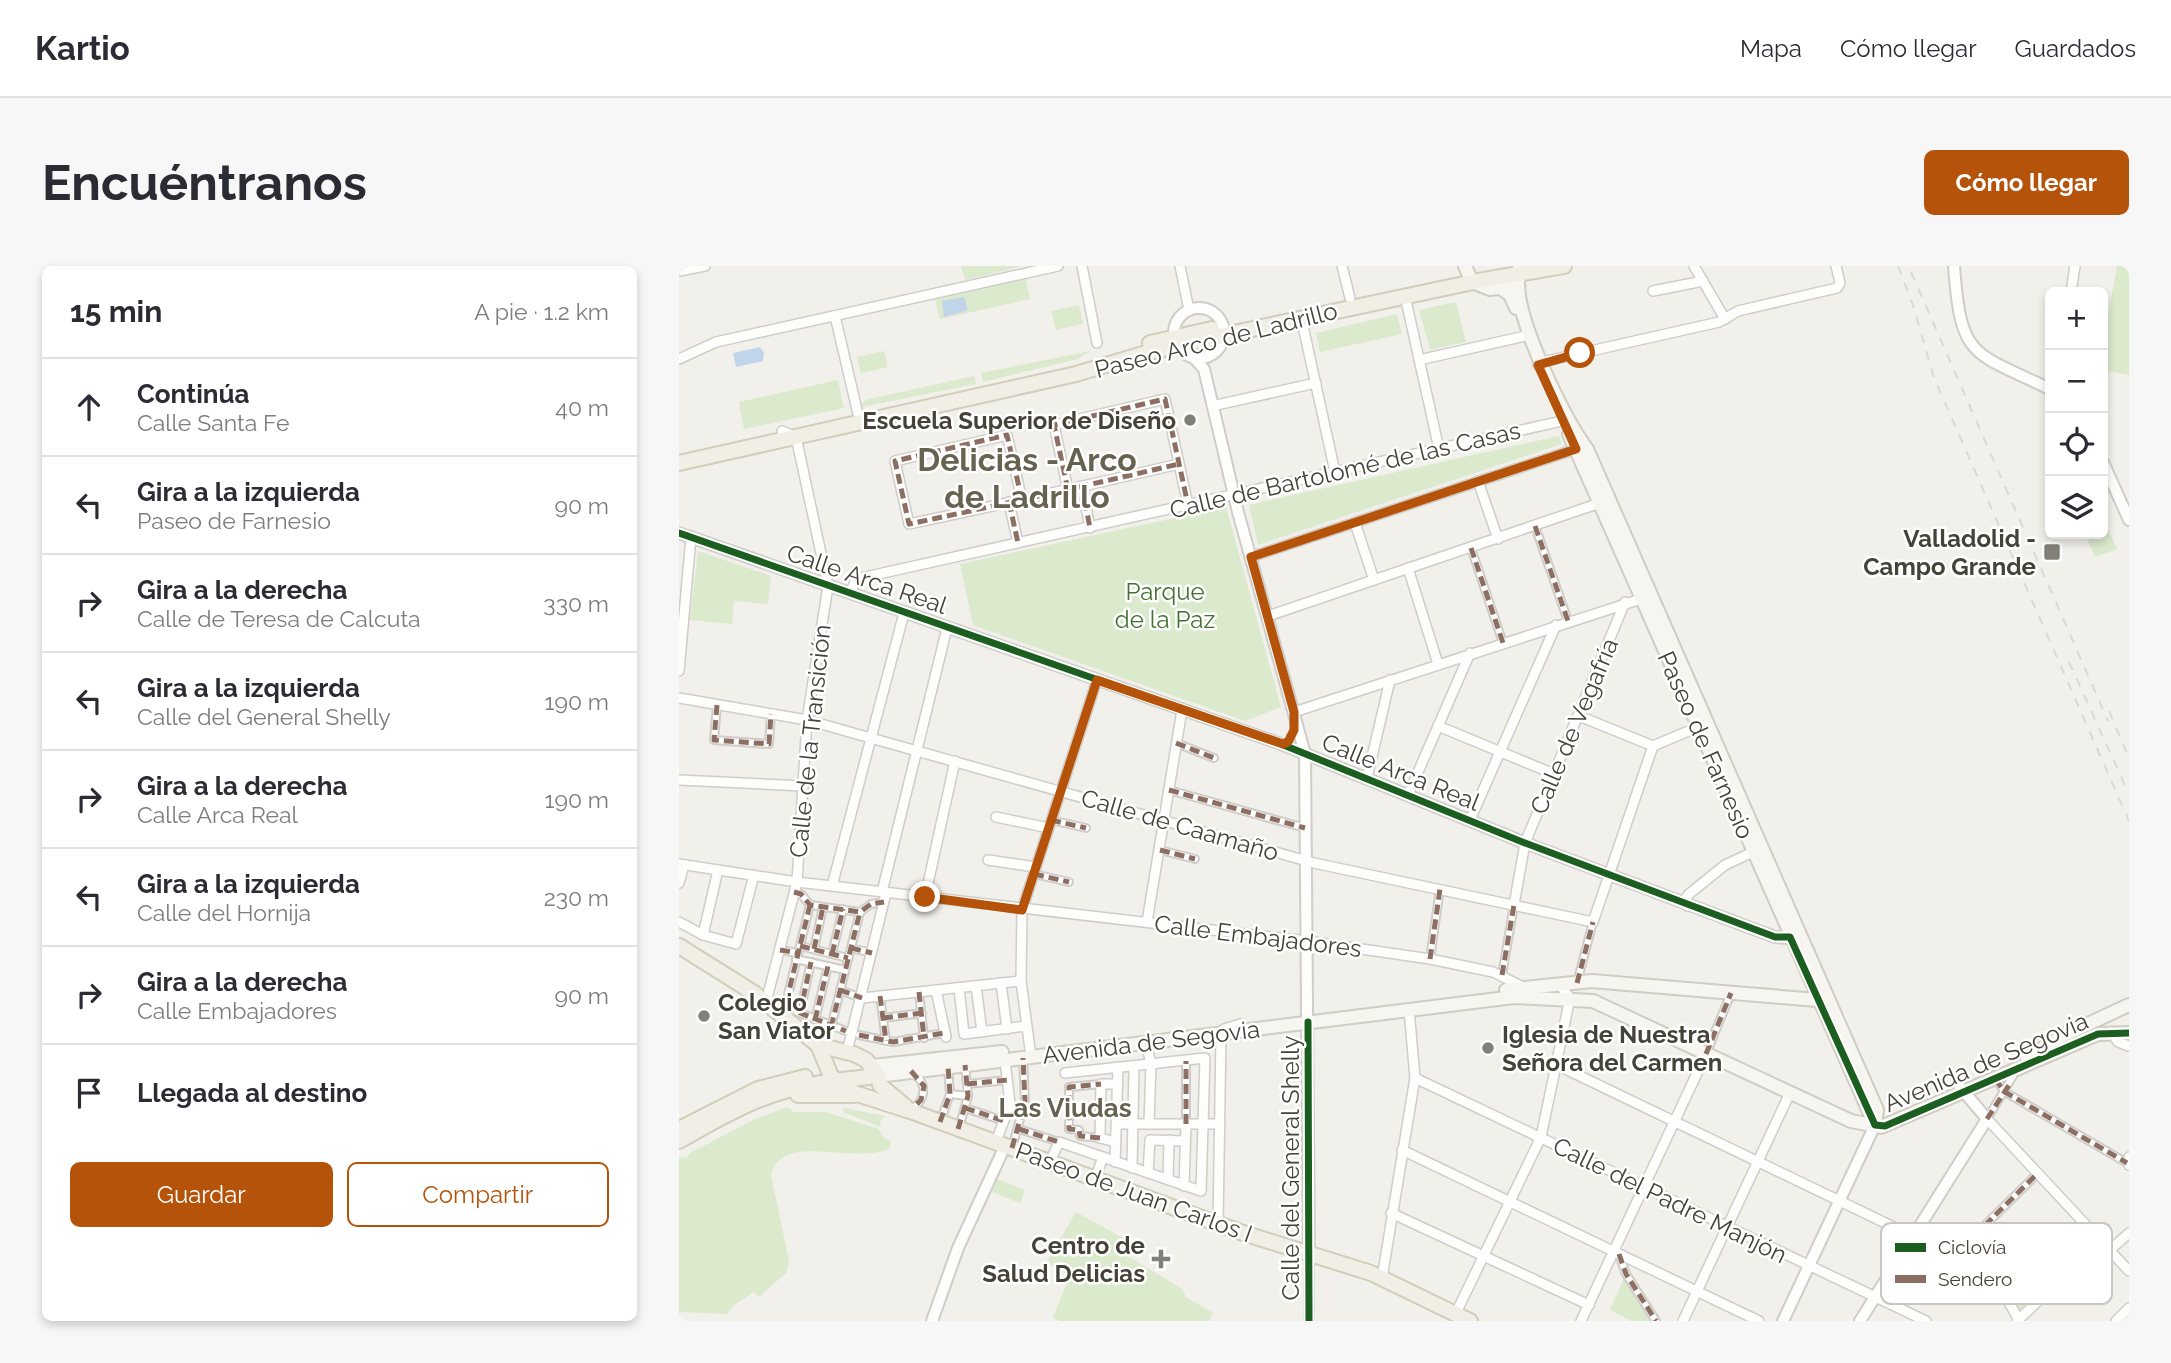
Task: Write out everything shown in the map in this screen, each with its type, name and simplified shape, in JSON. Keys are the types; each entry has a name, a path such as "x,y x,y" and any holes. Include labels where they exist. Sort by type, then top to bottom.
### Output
{"main road":[{"name":"Paseo Arco de Ladrillo","path":"679,463 1092,361 1502,266"},
{"name":"Paseo Arco de Ladrillo","path":"1223,331 1350,298 1468,274 1519,274 1564,266"},
{"path":"1468,274 1483,287 1501,289 1519,274"},
{"name":"Paseo de Farnesio","path":"1519,274 1517,294 1562,421 1817,1000 1875,1125"},
{"name":"Paseo de Farnesio","path":"1501,289 1513,300 1525,336 1571,427 1587,449 1877,1110"},
{"name":"Paseo Arco de Ladrillo","path":"679,454 789,434"},
{"name":"Paseo de Juan Carlos I","path":"679,946 720,969 766,1002 825,1063 863,1096 913,1110"},
{"path":"1525,988 1592,981 1817,1000 1831,1008"},
{"path":"1590,1000 1592,981"},
{"name":"Avenida de Segovia","path":"877,1076 1005,1060 1028,1054 1221,1034 1308,1018 1525,988"},
{"name":"Avenida de Segovia","path":"877,1076 1240,1024 1409,1010 1514,997 1570,998 1590,1000 1789,1095 1851,1121 1885,1126 2129,1005"},
{"name":"Avenida de Segovia","path":"1877,1110 1882,1116 1890,1116 1995,1079 2111,1032 2129,1033"},
{"name":"Paseo de Juan Carlos I","path":"825,1063 844,1051 877,1076 896,1100 940,1122 1218,1224 1382,1278 1471,1321"},
{"path":"679,1129 758,1089 810,1076 825,1063"},
{"path":"679,1141 741,1107 780,1092 825,1063"},
{"path":"780,1092 863,1096 876,1094 877,1076 825,1063 816,1067 810,1076"},
{"path":"896,1100 895,1085 907,1071"},
{"name":"Avenida de Segovia","path":"1875,1125 1877,1110"}],"street":[{"path":"679,271 705,266"},
{"path":"679,359 716,342 1058,266"},
{"path":"1081,266 1097,344"},
{"path":"1180,266 1189,309"},
{"path":"1342,266 1350,298"},
{"path":"1694,266 1725,319"},
{"path":"1540,363 1725,319 1738,311 1837,288 1840,283 1836,266"},
{"path":"1954,266 1958,313 1966,340 1986,358 2045,385"},
{"path":"2072,287 2075,266"},
{"path":"1653,291 1703,281"},
{"path":"1407,305 1439,449"},
{"path":"1189,309 1209,311 1223,331 1219,347 1211,355 1204,369 1176,342 1175,326 1189,309"},
{"path":"835,316 854,397 864,417"},
{"path":"1303,326 1335,472"},
{"path":"1419,360 1525,336"},
{"path":"1194,358 1211,355"},
{"name":"Calle del General Shelly","path":"1204,369 1233,495 1305,754 1309,1321"},
{"path":"1212,406 1316,383"},
{"path":"1068,489 1054,425 1164,399 1188,505"},
{"name":"Calle de Bartolomé de las Casas","path":"850,594 856,579 1562,421"},
{"name":"Calle de la Transición","path":"766,1002 797,882 807,720 828,586 789,434"},
{"path":"1022,500 1007,435 895,461 909,524 1022,500 1179,464"},
{"path":"1251,557 1576,449"},
{"path":"2108,472 2129,520"},
{"path":"1478,481 1498,538"},
{"path":"1082,486 1090,528"},
{"path":"1009,502 1018,543"},
{"path":"1268,616 1600,503"},
{"path":"1355,523 1374,580"},
{"path":"1535,526 1568,621"},
{"name":"Calle Arca Real","path":"679,533 1283,744 1608,876 1775,937 1790,937"},
{"path":"679,671 691,537"},
{"path":"1471,548 1503,643"},
{"path":"1408,568 1438,664"},
{"path":"1283,744 1293,735 1294,712 1641,597 1654,604"},
{"name":"Calle de Vegafría","path":"1502,975 1525,843 1626,602"},
{"path":"832,886 904,613"},
{"path":"1470,820 1556,625"},
{"path":"844,1051 862,998 947,628"},
{"path":"1408,795 1470,653"},
{"path":"932,1321 958,1248 1004,1145 1019,1129 1025,1101 1028,1054 1021,981 1022,910 1097,680"},
{"path":"1367,778 1390,680"},
{"name":"Calle de Caamaño","path":"679,698 807,720 1306,860 1593,922"},
{"path":"717,705 713,740 769,744 771,714"},
{"path":"1147,922 1182,710"},
{"path":"1579,716 1654,746 1698,727"},
{"path":"1438,726 1554,774"},
{"path":"1176,743 1213,758"},
{"path":"1577,982 1608,876 1654,746"},
{"path":"925,897 955,761"},
{"path":"679,779 803,786"},
{"path":"1169,790 1305,828"},
{"path":"996,817 1086,828"},
{"path":"1160,850 1195,859"},
{"path":"1687,906 1686,898 1689,894 1716,872 1753,852"},
{"path":"988,860 1069,882"},
{"path":"679,883 682,864"},
{"name":"Calle Embajadores","path":"682,864 884,896 925,897 1147,922 1430,959 1502,975 1525,988"},
{"path":"703,935 718,870"},
{"path":"679,922 703,935 736,944 754,875"},
{"path":"1430,959 1440,889"},
{"path":"794,892 801,894 810,905 860,912"},
{"path":"831,1027 860,912 884,896"},
{"path":"810,905 785,1006 846,1031"},
{"path":"814,949 823,907"},
{"path":"832,954 843,909"},
{"path":"1790,937 1794,922"},
{"path":"851,948 872,953"},
{"path":"780,950 798,953 814,949 848,958"},
{"path":"798,953 811,962 845,970"},
{"path":"800,1013 811,962"},
{"path":"815,1020 828,966"},
{"path":"840,990 862,998 1021,981"},
{"path":"1002,983 1007,1029"},
{"path":"1456,1313 1541,1137 1570,998 1559,984"},
{"path":"976,986 982,1032"},
{"path":"959,988 964,1034 1026,1026"},
{"path":"859,1035 886,1041 945,1035 936,990"},
{"path":"919,992 924,1038"},
{"path":"1581,1321 1617,1253 1731,993"},
{"path":"880,996 886,1041"},
{"path":"1382,1278 1415,1079 1409,1010"},
{"path":"883,1018 922,1013"},
{"path":"1218,1224 1221,1034 1224,1029 1240,1024"},
{"name":"Avenida de Segovia","path":"2111,1032 2118,1042 2129,1046"},
{"path":"1146,1043 1151,1064 1149,1124"},
{"path":"1019,1129 1201,1191 1205,1058 1065,1073"},
{"path":"1004,1145 1004,1121 1010,1104 1005,1060"},
{"path":"1184,1186 1186,1060"},
{"path":"958,1129 968,1096 965,1065"},
{"path":"1557,1065 1887,1223"},
{"path":"1132,1168 1134,1066"},
{"path":"940,1122 950,1094 948,1067"},
{"path":"1115,1162 1118,1067"},
{"path":"1921,1223 2017,1069"},
{"path":"907,1071 924,1086 921,1100 913,1110"},
{"name":"Calle del Padre Manjón","path":"1415,1079 1881,1300"},
{"path":"1995,1079 2005,1092 2128,1162"},
{"path":"967,1084 1007,1080"},
{"path":"1100,1138 1101,1084"},
{"path":"1116,1142 1080,1136 1079,1130 1069,1129 1069,1087 1118,1084"},
{"path":"1962,1090 2085,1223"},
{"path":"950,1094 968,1096"},
{"path":"1683,1321 1789,1095"},
{"path":"965,1108 1004,1121"},
{"path":"1117,1124 1220,1124"},
{"path":"1783,1321 1875,1125"},
{"path":"1148,1173 1150,1140 1185,1141"},
{"path":"1168,1180 1169,1140"},
{"path":"1050,1162 1059,1142"},
{"path":"1402,1150 1759,1321"},
{"path":"1095,1179 1103,1157"},
{"path":"1987,1223 2038,1174"},
{"path":"1391,1213 1589,1305"},
{"path":"2112,1248 2129,1233"},
{"path":"2112,1252 2129,1271"},
{"path":"1617,1253 1626,1274 1656,1321"},
{"path":"1860,1321 1881,1287"},
{"name":"Calle del Padre Manjón","path":"1890,1304 1926,1321"},
{"path":"2009,1304 2018,1320 2035,1304"},
{"path":"2116,1321 2129,1308"}],"green space":[{"path":"961,266 1023,266 965,280"},
{"path":"2117,266 2129,266 2129,375 2108,371 2108,316"},
{"path":"1026,279 1030,299 940,319 935,299"},
{"path":"1456,302 1466,342 1430,350 1419,310"},
{"path":"1079,305 1083,324 1056,330 1051,311"},
{"path":"1397,314 1402,334 1320,352 1316,333"},
{"path":"884,351 888,367 861,373 857,357"},
{"path":"1090,351 1078,359 983,382 981,373"},
{"path":"974,376 976,384 861,407 865,400"},
{"path":"838,380 844,408 744,429 739,402"},
{"path":"1559,436 1562,444 1258,545 1249,505"},
{"name":"Parque de la Paz","path":"1226,507 1281,707 1245,721 973,625 960,564"},
{"path":"2108,528 2117,549 2095,557 2087,539 2108,539"},
{"path":"698,551 771,576 768,604 734,601 732,624 690,620"},
{"path":"787,1107 794,1112 826,1112 879,1129 882,1136 891,1142 890,1148 858,1153 804,1151 789,1154 778,1162 771,1175 789,1261 786,1273 759,1297 754,1292 734,1305 727,1314 680,1312 679,1320 679,1157 687,1158 690,1153 753,1120"},
{"path":"844,1108 885,1116 880,1121 881,1127 843,1112"},
{"path":"997,1179 1025,1190 1020,1203 992,1192"},
{"path":"1076,1212 1123,1238 1116,1249 1182,1289 1186,1297 1213,1313 1209,1321 1059,1321 1053,1317 1070,1276 1047,1262"},
{"path":"1626,1274 1658,1321 1631,1321 1610,1310"},
{"path":"2016,1304 2028,1304 2020,1311"}],"water":[{"path":"964,297 968,310 944,317 942,301"},
{"path":"760,347 764,353 763,361 736,367 733,353"}],"railway":[{"path":"1898,266 1913,305 1934,378 2129,821"},
{"path":"1911,272 2108,721"},
{"path":"2069,662 2129,794"},
{"path":"2109,711 2129,758"}],"marked path":[{"path":"1068,490 1054,425 1165,399 1188,505"},
{"path":"1022,500 1007,435 895,461 909,524 977,510 1010,502 1044,495 1179,464"},
{"path":"1082,486 1090,528"},
{"path":"1009,502 1018,543"},
{"path":"1535,526 1568,621"},
{"path":"1471,548 1503,643"},
{"path":"717,705 714,740 769,744 771,714"},
{"path":"1176,743 1214,758"},
{"path":"1169,790 1305,828"},
{"path":"1051,820 1086,828"},
{"path":"1160,850 1195,859"},
{"path":"1034,874 1069,882"},
{"path":"1430,959 1440,889"},
{"path":"794,892 801,894 810,905 860,912 871,904 884,902"},
{"path":"810,905 785,1007 846,1031"},
{"path":"1502,975 1514,905"},
{"path":"814,949 823,907"},
{"path":"832,954 843,909"},
{"path":"831,1027 860,912"},
{"path":"1577,983 1593,922"},
{"path":"800,946 848,958"},
{"path":"851,948 872,953"},
{"path":"780,950 798,953"},
{"path":"800,1013 811,962"},
{"path":"815,1020 828,966"},
{"path":"840,990 862,998"},
{"path":"919,992 924,1038"},
{"path":"1706,1054 1731,993"},
{"path":"880,996 886,1041"},
{"path":"883,1018 922,1013"},
{"path":"859,1035 893,1042 944,1033"},
{"path":"1012,1148 1025,1101 1023,1058"},
{"path":"1186,1061 1186,1124"},
{"path":"958,1129 968,1096 965,1065"},
{"path":"940,1122 950,1094 948,1067"},
{"path":"911,1071 924,1086 921,1100 914,1107"},
{"path":"1995,1079 2005,1092 2127,1163"},
{"path":"967,1084 1008,1080"},
{"path":"1100,1138 1080,1136 1079,1130 1069,1129 1069,1087 1101,1084"},
{"path":"1987,1119 2009,1085"},
{"path":"965,1108 1004,1121"},
{"path":"1019,1129 1059,1142"},
{"path":"1987,1223 2037,1174"},
{"path":"1619,1254 1626,1274 1656,1321"}],"cycle path":[{"path":"679,533 1281,744 1525,843 1775,937 1790,937 1875,1125 1885,1126 2098,1034 2129,1033"},
{"path":"1308,1022 1309,1321"}],"place":[{"name":"Escuela Superior de Diseño","path":"1190,420"},
{"name":"Valladolid - Campo Grande","path":"2052,552"},
{"name":"Colegio San Viator","path":"704,1016"},
{"name":"Iglesia de Nuestra Señora del Carmen","path":"1488,1048"},
{"name":"Centro de Salud Delicias","path":"1161,1259"}],"district":[{"name":"Delicias - Arco de Ladrillo","path":"1027,478"},
{"name":"Las Viudas","path":"1065,1108"}],"route":[{"path":"925,897 1022,910 1097,680 1283,744 1292,739 1294,712 1251,557 1576,449 1538,365 1580,353"}]}
